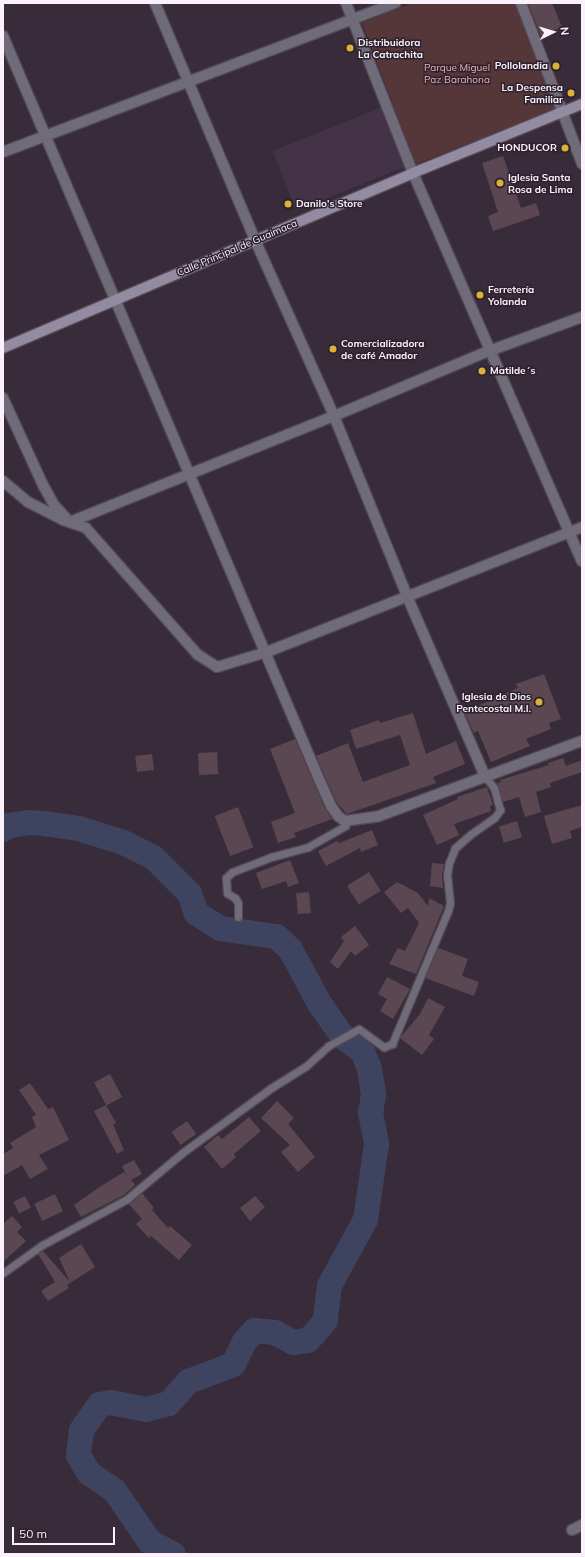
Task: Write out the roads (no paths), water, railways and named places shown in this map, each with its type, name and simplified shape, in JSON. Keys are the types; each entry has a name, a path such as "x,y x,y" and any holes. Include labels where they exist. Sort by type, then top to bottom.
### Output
{"main road":[{"name":"Calle Principal de Guaimaca","path":"3,348 413,173 582,104"}],"street":[{"path":"156,3 255,240 334,416 407,596 485,776"},
{"path":"346,3 413,173 489,351 582,561"},
{"path":"3,152 396,3"},
{"path":"521,3 582,164"},
{"path":"3,36 331,806 338,816 345,821 379,816 582,741"},
{"path":"70,522 334,416 489,351 582,317"},
{"path":"3,398 43,485 54,505 70,522"},
{"path":"3,481 28,502 86,528 197,654 216,667 266,652 582,527"},
{"path":"572,1530 582,1525"}],"lane":[{"path":"3,1273 42,1245 127,1199 182,1153 271,1088 305,1067 328,1046 359,1029 384,1047 392,1044 448,911 450,903 447,875 449,864 455,848 471,834 495,817 500,810 494,788 485,776"},
{"path":"238,917 238,903 235,898 227,893 226,878 232,872 272,857 308,847 345,826 345,821"}],"waterway":[{"path":"3,829 8,825 29,822 43,823 78,828 123,842 153,857 189,893 196,913 220,928 276,936 290,949 319,1003 342,1036 362,1051 369,1068 373,1094 370,1112 376,1144 365,1219 329,1285 325,1320 307,1340 293,1342 274,1332 254,1330 244,1341 233,1364 188,1381 168,1403 146,1409 111,1402 99,1404 81,1430 78,1455 89,1473 114,1490 149,1541 173,1554"}],"place":[{"name":"Distribuidora La Catrachita","path":"350,48"},
{"name":"Pollolandia","path":"556,66"},
{"name":"La Despensa Familiar","path":"571,93"},
{"name":"HONDUCOR","path":"565,148"},
{"name":"Iglesia Santa Rosa de Lima","path":"500,183"},
{"name":"Danilo's Store","path":"288,204"},
{"name":"Ferretería Yolanda","path":"480,295"},
{"name":"Comercializadora de café Amador","path":"333,349"},
{"name":"Matilde´s","path":"482,371"},
{"name":"Iglesia de Dios Pentecostal M.I.","path":"539,702"}],"park label":[{"name":"Parque Miguel Paz Barahona","path":"457,72"}]}
